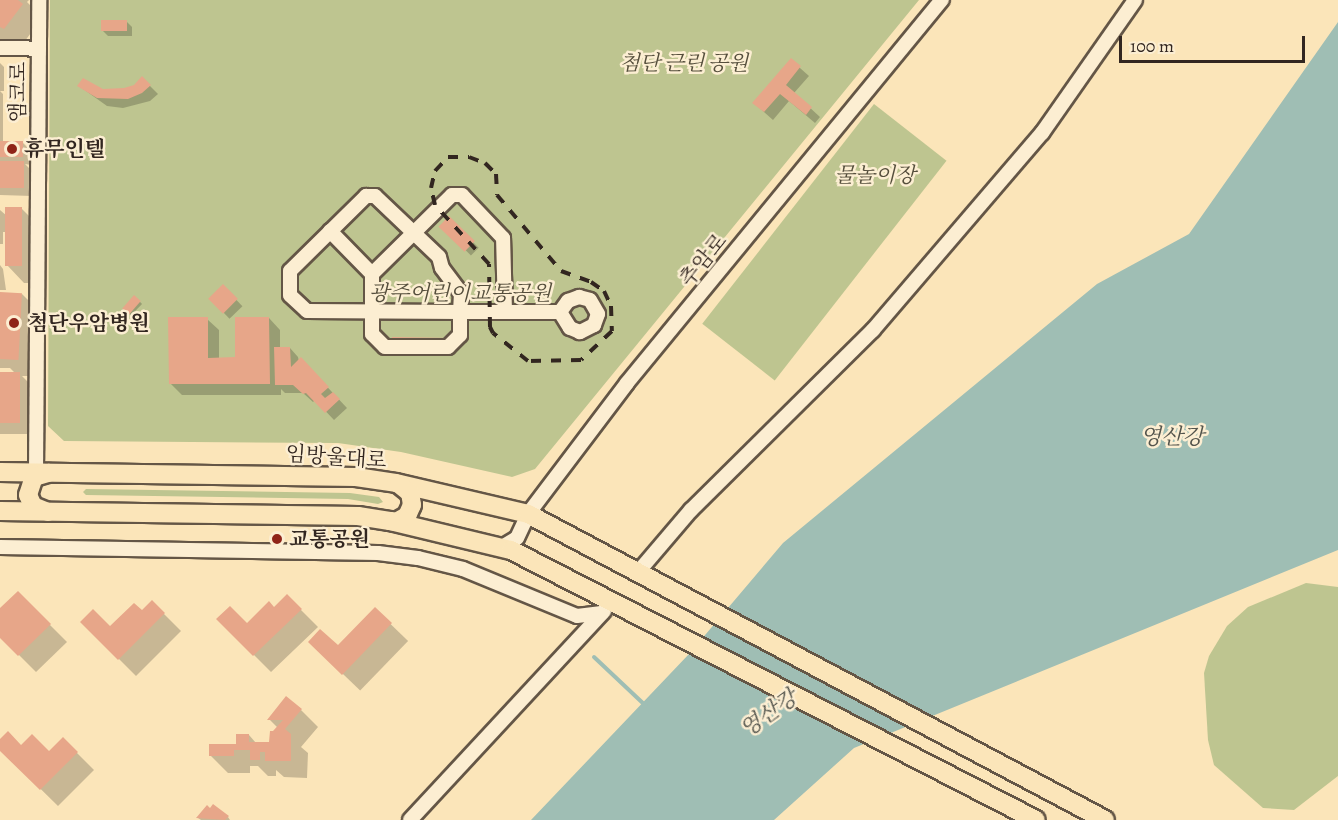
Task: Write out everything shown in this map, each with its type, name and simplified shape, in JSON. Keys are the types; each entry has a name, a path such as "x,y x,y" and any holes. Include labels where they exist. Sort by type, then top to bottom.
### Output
{"main road":[{"name":"임방울대로","path":"0,472 356,477 396,483 528,514 1105,820"},
{"path":"43,472 34,477 28,495 38,509 52,512"},
{"path":"390,521 402,520 412,505 410,493 396,483"},
{"path":"0,512 358,516 390,521 502,548 608,607 1036,820"}],"street":[{"name":"앰코로","path":"39,0 43,472"},
{"name":"추암로","path":"502,548 517,538 528,514 627,383 942,0"},
{"path":"645,575 691,510 873,330 1042,133 1135,0"},
{"path":"0,48 39,49"},
{"path":"505,312 503,238 462,195 452,195 412,233 372,274 372,312 372,334 385,347 448,348 460,335 460,312 461,293 442,268 439,257 412,233 375,196 366,196 290,271 290,295 307,312 372,312 460,312 505,312 560,312"},
{"path":"330,231 372,274"},
{"path":"0,547 378,553 418,558 464,569 577,616 608,607"},
{"path":"410,820 608,607"}],"green space":[{"name":"광주어린이교통공원","path":"50,0 919,0 535,469 512,477 401,452 338,443 64,441 48,426"},
{"name":"물놀이장","path":"874,104 946,161 775,380 702,324"},
{"path":"86,489 350,493 379,497 383,502 378,504 348,499 86,495 83,492"},
{"path":"1306,583 1338,587 1338,776 1294,810 1263,808 1214,765 1208,740 1204,673 1209,656 1227,626 1248,607"}],"water":[{"name":"영산강","path":"1338,22 1338,550 854,748 774,820 531,820 689,654 783,543 1097,284 1189,234"}],"building":[{"path":"0,0 18,0 23,4 4,29 0,27"},
{"path":"101,20 127,20 127,31 101,31"},
{"path":"791,58 801,66 786,85 812,107 806,115 780,94 764,112 752,103"},
{"path":"142,76 151,85 142,93 128,99 97,98 77,86 83,78 103,89 124,88 134,85"},
{"name":"휴무인텔","path":"0,141 23,141 23,157 0,157"},
{"path":"0,161 24,161 24,188 0,188"},
{"path":"5,207 22,207 22,266 5,266"},
{"path":"449,216 475,241 464,252 439,227"},
{"path":"223,284 238,299 223,314 208,299"},
{"path":"0,292 22,293 18,360 0,359"},
{"path":"134,295 141,301 129,314 122,309"},
{"path":"168,317 208,317 208,358 235,357 235,317 269,317 270,384 169,384"},
{"path":"392,337 449,338 449,351 392,350"},
{"path":"274,347 290,347 291,367 301,357 329,387 321,394 325,398 333,392 340,399 325,413 306,393 303,394 293,385 275,385"},
{"path":"0,372 20,372 20,423 0,423"},
{"path":"18,591 51,624 18,656 0,638 0,608"},
{"path":"287,594 302,609 253,656 216,619 230,606 247,623 269,601 274,607"},
{"path":"152,600 165,613 118,660 80,622 93,609 110,626 134,603 142,610"},
{"path":"375,607 392,623 342,675 308,642 320,629 338,645"},
{"path":"286,696 302,709 285,729 291,734 291,761 265,761 265,752 260,752 260,760 250,760 250,750 234,750 234,756 209,756 209,744 236,744 236,734 249,734 249,742 269,742 270,731 273,731 283,720 267,720"},
{"path":"8,731 21,745 32,734 49,751 63,737 78,752 40,790 0,751 0,739"},
{"path":"213,804 229,816 225,820 196,818 207,805 210,808"}],"waterway":[{"path":"594,657 646,706"}],"railway":[{"path":"448,157 469,157 485,163 496,174 497,195 561,271 591,282 604,291 611,306 612,331 581,360 528,361 493,333 490,327 489,264 435,205 431,188 435,171 448,157"}],"place":[{"name":"휴무인텔","path":"12,149"},
{"name":"첨단우암병원","path":"14,323"},
{"name":"교통공원","path":"277,539"}],"park label":[{"name":"첨단 근린 공원","path":"684,63"}]}
